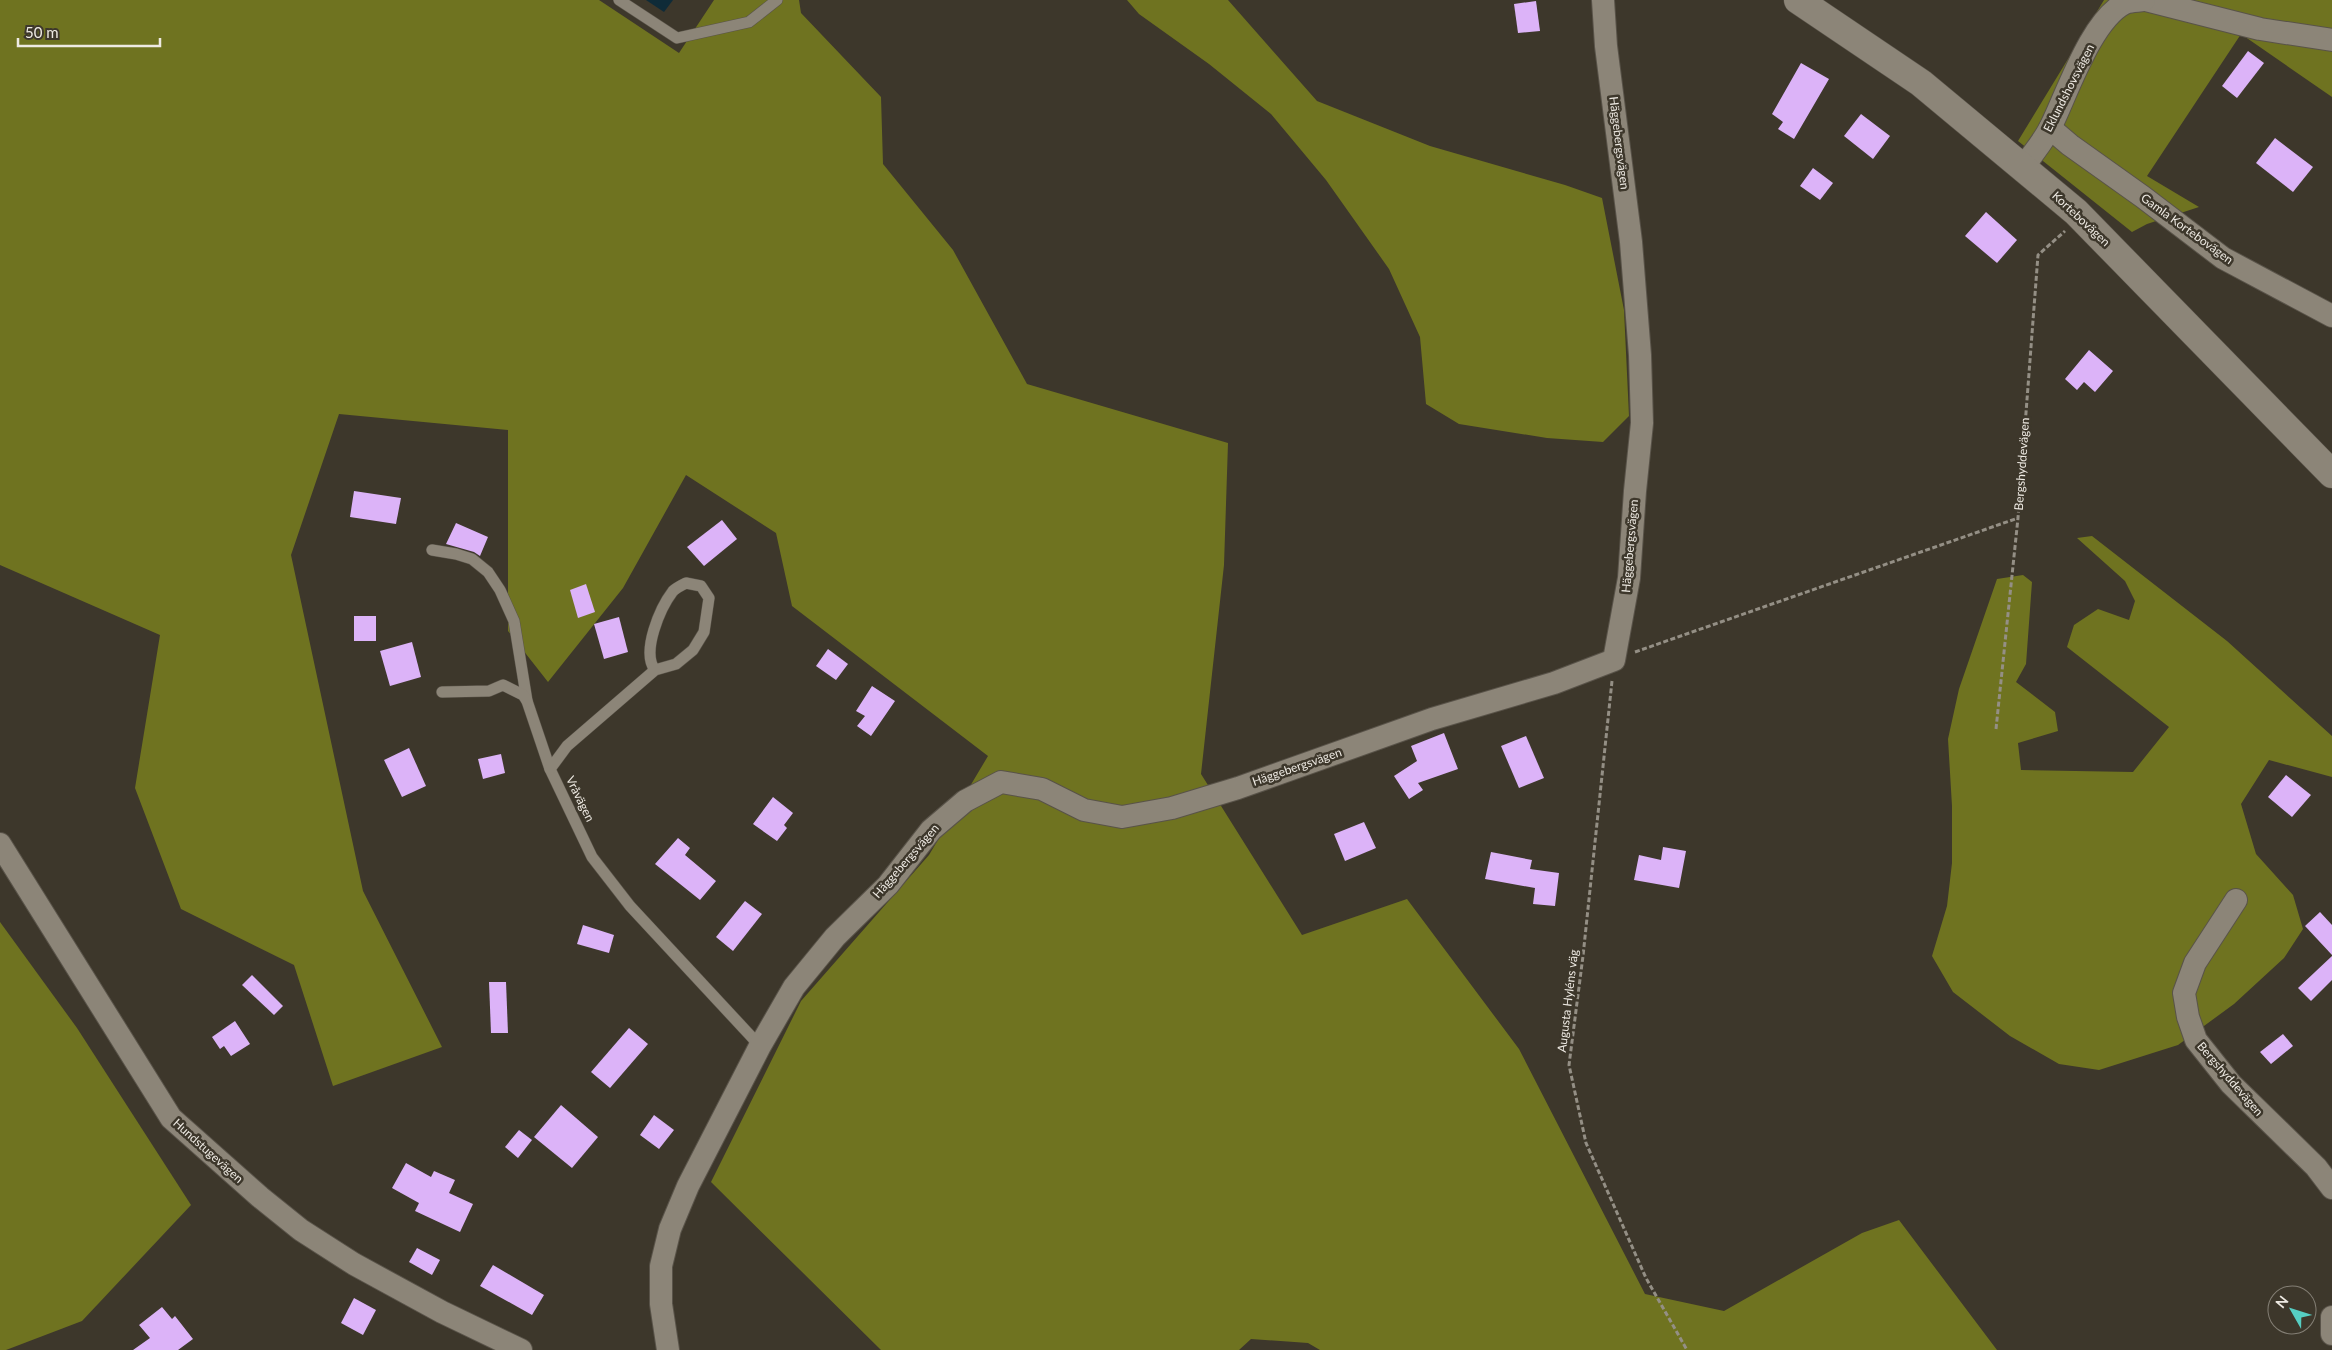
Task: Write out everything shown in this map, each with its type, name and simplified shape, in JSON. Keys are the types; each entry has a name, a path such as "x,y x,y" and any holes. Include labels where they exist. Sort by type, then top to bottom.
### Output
{"street":[{"name":"Häggebergsvägen","path":"668,1350 661,1304 661,1266 670,1228 688,1186 760,1046 794,987 835,937 888,885 931,830 965,802 1001,782 1042,789 1084,810 1122,817 1172,808 1257,781 1432,719 1554,683 1614,660 1629,578 1642,423 1640,355 1631,242 1606,46 1603,0"},
{"name":"Kortebovägen","path":"1798,0 1921,83 2081,217 2332,474"},
{"name":"Eklundshovsvägen","path":"2023,168 2050,128 2077,67 2100,28 2112,13 2126,3 2145,0 2260,29 2332,40"},
{"name":"Gamla Kortebovägen","path":"2050,128 2070,146 2143,197 2223,258 2332,316"},
{"name":"Hundstugevägen","path":"0,844 171,1118 260,1198 301,1230 354,1264 442,1312 521,1350"},
{"name":"Bergshyddevägen","path":"2236,900 2195,963 2184,992 2188,1017 2196,1040 2231,1084 2316,1167 2332,1188"},
{"path":"2332,1317 2332,1334"}],"lane":[{"path":"619,0 677,38 749,22 777,0"},
{"name":"Vråvägen","path":"432,550 472,559 488,572 500,590 514,622 527,701 550,769 592,858 630,906 760,1046"},
{"path":"550,769 567,746 655,670 676,664 693,650 704,632 709,598 701,586 686,583 674,590 656,623 649,651 650,664 655,670"},
{"path":"442,692 489,691 503,685 523,695 527,701"}],"path":[{"name":"Bergshyddevägen","path":"1996,729 2018,518 2038,255 2081,217"},
{"path":"1614,660 2018,518"},
{"name":"Augusta Hyléns väg","path":"1614,660 1584,947 1569,1065 1586,1143 1646,1278 1687,1350"}],"shaded area":[{"path":"0,0 599,0 679,53 714,0 799,0 801,13 881,97 883,164 953,250 1027,384 1228,443 1224,565 1201,774 1302,935 1407,899 1519,1049 1645,1294 1724,1311 1862,1233 1899,1220 1997,1350 1320,1350 1308,1343 1251,1339 1239,1350 881,1350 711,1182 801,1001 929,855 988,756 792,606 776,533 686,475 623,588 548,682 508,631 508,430 339,414 291,555 363,891 442,1047 333,1086 294,965 181,909 135,788 160,635 0,565"},
{"path":"1127,0 1228,0 1317,101 1430,146 1565,185 1602,198 1624,310 1629,416 1603,442 1547,438 1459,424 1426,404 1420,337 1389,269 1326,180 1271,114 1209,64 1139,14"},
{"path":"2104,0 2332,0 2332,97 2241,34 2147,176 2199,207 2147,224 2132,232 2018,141"},
{"path":"2092,536 2227,641 2332,736 2332,777 2269,760 2241,804 2256,854 2293,895 2303,929 2284,958 2234,1004 2178,1045 2099,1070 2059,1064 2010,1036 1953,992 1932,956 1947,906 1952,863 1952,806 1948,739 1959,689 1997,579 2023,575 2032,582 2026,664 2016,682 2055,712 2058,731 2018,743 2021,770 2133,772 2169,727 2067,647 2074,625 2098,609 2129,620 2135,601 2125,581 2077,538"},
{"path":"0,922 77,1028 191,1205 82,1321 6,1350 0,1350"}],"water":[{"path":"646,0 673,0 664,12"}],"building":[{"path":"1536,1 1540,31 1518,33 1514,4"},
{"path":"2248,51 2264,63 2237,98 2222,86"},
{"path":"1801,63 1829,79 1794,139 1778,129 1783,122 1772,114"},
{"path":"1861,114 1890,136 1873,159 1844,136"},
{"path":"2275,138 2313,167 2293,192 2256,163"},
{"path":"1813,168 1833,183 1820,200 1800,186"},
{"path":"1986,212 2017,240 1997,263 1965,236"},
{"path":"2089,350 2113,371 2095,392 2084,382 2077,390 2065,379"},
{"path":"354,491 401,498 396,524 350,517"},
{"path":"722,520 737,539 704,566 687,547"},
{"path":"456,523 488,537 480,556 474,552 446,544"},
{"path":"586,584 595,612 578,618 570,590"},
{"path":"354,616 376,616 376,641 354,641"},
{"path":"619,617 628,652 604,659 594,624"},
{"path":"412,642 421,677 390,686 380,651"},
{"path":"828,649 848,664 836,680 816,666"},
{"path":"872,686 895,701 871,736 857,726 865,716 856,711"},
{"path":"1444,733 1458,769 1418,783 1423,790 1409,799 1394,776 1417,761 1411,746"},
{"path":"1526,736 1544,778 1519,788 1501,746"},
{"path":"409,748 426,786 402,797 384,760"},
{"path":"501,754 505,773 483,779 478,759"},
{"path":"2286,775 2311,795 2292,817 2268,797"},
{"path":"773,797 793,813 784,825 787,828 777,841 753,824"},
{"path":"1364,822 1376,848 1345,861 1334,834"},
{"path":"678,838 690,848 685,855 716,881 700,900 655,864"},
{"path":"1663,847 1686,851 1679,888 1634,880 1639,855 1661,860"},
{"path":"1491,852 1532,860 1530,869 1559,873 1555,906 1533,904 1535,888 1485,879"},
{"path":"745,901 762,914 733,951 716,937"},
{"path":"2320,912 2332,925 2332,955 2305,926"},
{"path":"583,925 614,935 609,953 577,944"},
{"path":"2332,956 2332,980 2311,1001 2298,988"},
{"path":"252,975 283,1006 274,1015 242,985"},
{"path":"489,982 506,982 508,1033 491,1033"},
{"path":"235,1021 250,1044 231,1056 224,1046 220,1049 212,1037"},
{"path":"629,1028 648,1044 610,1088 591,1072"},
{"path":"2283,1034 2293,1046 2271,1064 2260,1052"},
{"path":"561,1105 598,1137 572,1168 534,1137"},
{"path":"654,1115 674,1130 659,1149 640,1135"},
{"path":"519,1130 532,1140 518,1158 505,1147"},
{"path":"406,1163 431,1177 434,1171 455,1180 449,1193 473,1204 460,1232 415,1211 419,1203 392,1188"},
{"path":"417,1248 440,1260 432,1275 409,1262"},
{"path":"493,1265 544,1295 532,1315 480,1286"},
{"path":"354,1298 376,1310 363,1335 341,1323"},
{"path":"162,1307 172,1319 175,1316 193,1339 178,1350 133,1350 150,1338 139,1325"}]}
